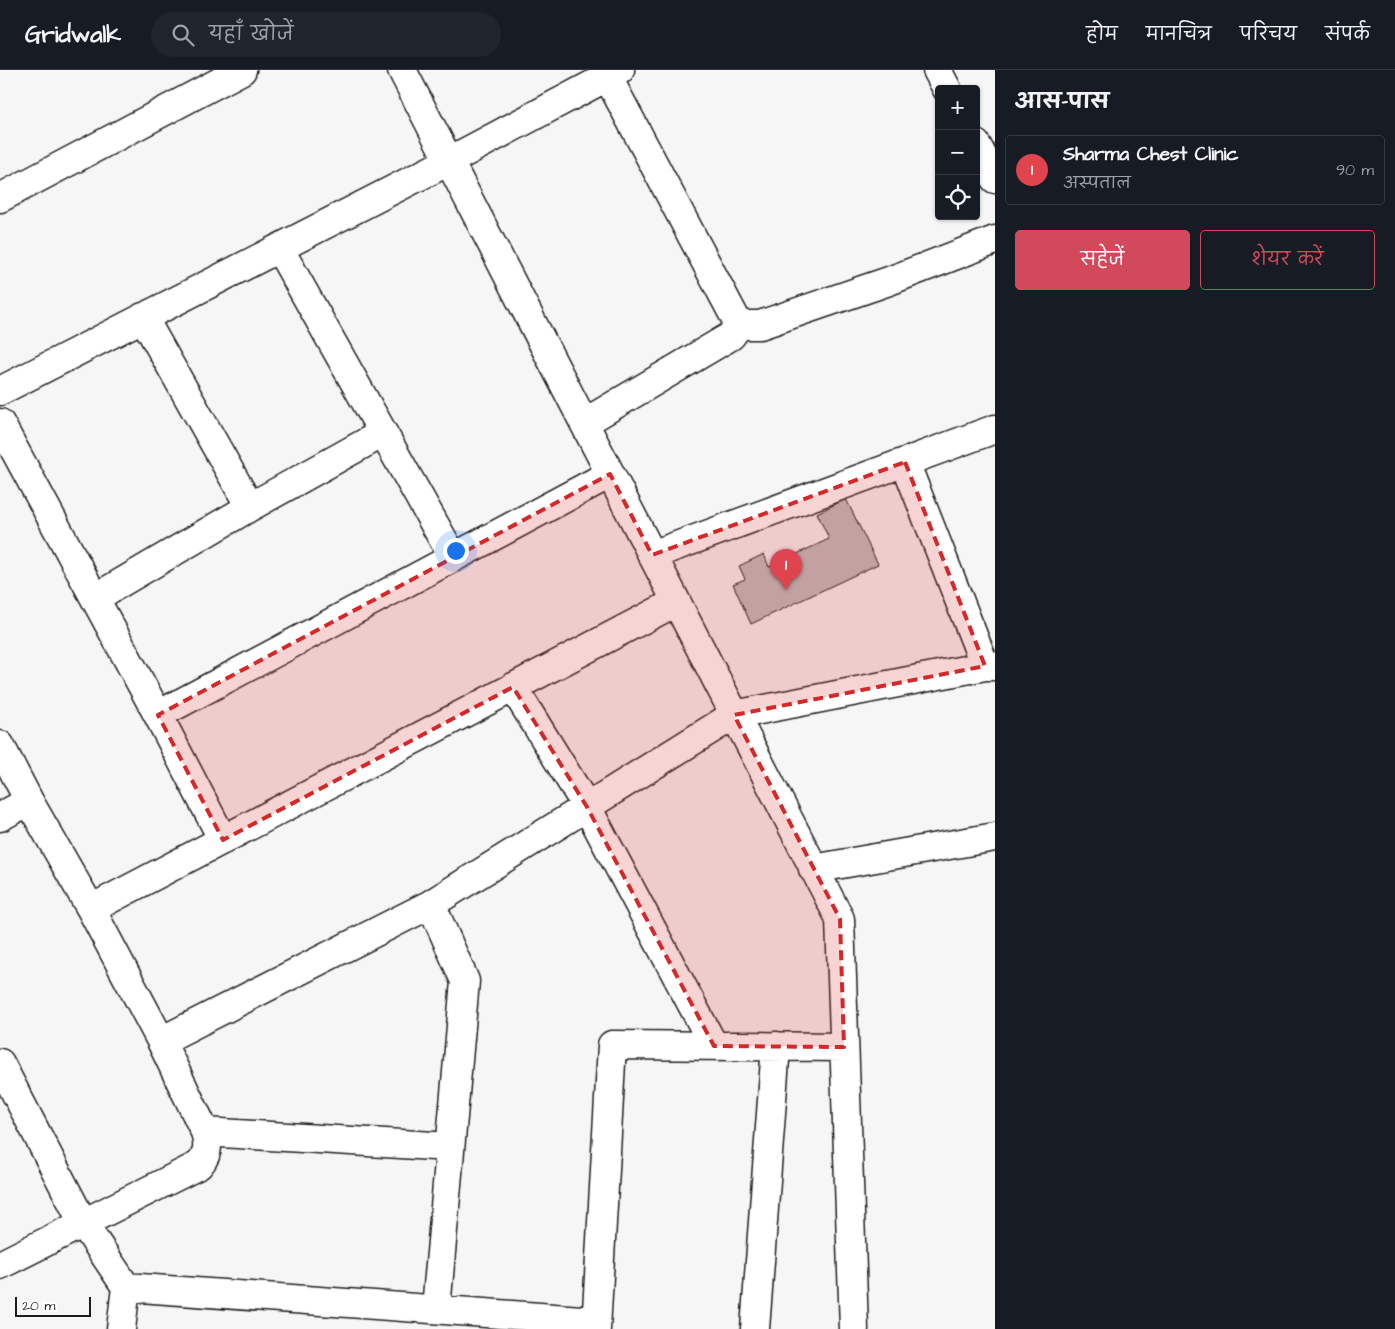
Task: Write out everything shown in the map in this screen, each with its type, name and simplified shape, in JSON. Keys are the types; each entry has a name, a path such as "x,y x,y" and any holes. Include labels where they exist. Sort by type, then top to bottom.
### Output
{"street":[{"path":"0,198 242,70"},
{"path":"402,70 840,919 854,1329"},
{"path":"937,70 945,85"},
{"path":"0,391 449,161 611,72 739,325"},
{"path":"980,151 995,179"},
{"path":"739,325 760,325 889,281 995,240"},
{"path":"279,248 453,557"},
{"path":"143,318 250,507"},
{"path":"584,424 730,336 739,325"},
{"path":"0,423 158,715 223,840"},
{"path":"652,555 995,428"},
{"path":"95,598 250,507 383,433"},
{"path":"162,1041 431,904 734,715 990,666 905,462"},
{"path":"158,715 610,474"},
{"path":"91,909 676,602"},
{"path":"513,687 587,807 714,1046"},
{"path":"0,745 162,1041 208,1142 205,1158 199,1165 0,1265"},
{"path":"0,818 29,801"},
{"path":"814,869 995,837"},
{"path":"431,904 465,982 436,1309"},
{"path":"126,1287 436,1309 596,1325 612,1045 844,1046"},
{"path":"755,1329 776,1046"},
{"path":"0,1062 83,1223 126,1287 121,1329"},
{"path":"205,1132 450,1147"}],"highlighted area":[{"path":"905,462 985,666 734,715 840,919 844,1047 714,1046 587,807 513,687 223,840 158,715 610,474 652,555"}],"building":[{"path":"846,499 878,564 751,624 733,584 745,579 739,566 764,554 769,567 829,539 817,513"}],"place":[{"name":"Sharma Chest Clinic","path":"786,590"}]}
